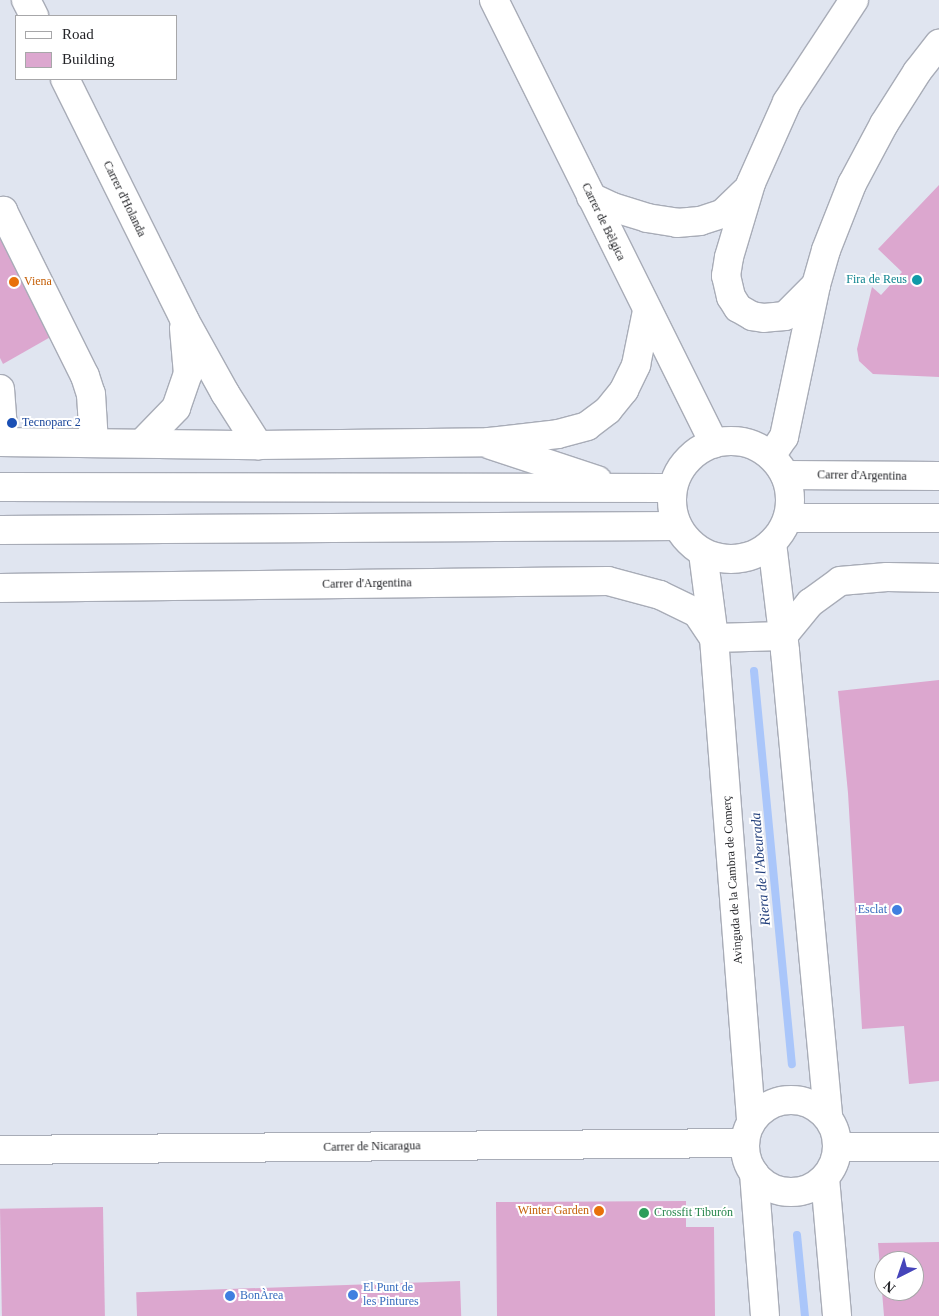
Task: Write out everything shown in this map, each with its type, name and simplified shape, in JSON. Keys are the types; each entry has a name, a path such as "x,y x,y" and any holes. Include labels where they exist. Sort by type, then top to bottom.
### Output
{"street":[{"path":"26,0 34,15"},
{"name":"Carrer de Bèlgica","path":"494,0 714,443"},
{"path":"816,285 785,316 764,318 752,316 738,308 731,296 726,276 728,257 749,188 787,102 854,0"},
{"path":"778,466 816,285 826,250 852,184 884,124 917,72 939,44"},
{"name":"Carrer d'Holanda","path":"65,80 184,319 225,393 258,445"},
{"path":"591,197 612,207 648,218 677,223 700,221 722,214 749,188"},
{"path":"0,213 3,211 85,376 91,394 94,443"},
{"path":"0,389 2,442 258,445 483,442 558,434 588,426 608,410 624,390 636,366 648,311"},
{"name":"Carrer d'Holanda","path":"142,443 176,408 188,374 184,319"},
{"path":"730,440 752,444 778,466 790,496 788,518 782,531 772,543 751,556 727,559 703,552 692,546 677,526 672,508 672,488 678,472 687,459 700,449 714,443 730,440"},
{"path":"483,442 620,488"},
{"name":"Carrer d'Argentina","path":"778,466 939,476"},
{"path":"0,487 672,488"},
{"path":"788,518 939,518"},
{"path":"0,530 677,526"},
{"path":"772,543 783,636 828,1116 835,1131 838,1147 836,1160 825,1178 812,1188 795,1192 778,1191 765,1184 754,1173 747,1159 747,1133 764,1108 778,1101 789,1099 806,1101 816,1106 828,1116"},
{"name":"Avinguda de la Cambra de Comerç","path":"703,552 714,638 747,1133"},
{"path":"714,638 783,636 810,603 840,581 887,577 939,578"},
{"name":"Carrer d'Argentina","path":"0,588 608,581 660,595 697,613 714,638"},
{"name":"Carrer de Nicaragua","path":"0,1150 747,1133"},
{"path":"838,1147 939,1147"},
{"path":"754,1173 765,1316"},
{"path":"825,1178 837,1316"}],"building":[{"name":"Fira de Reus","path":"939,185 939,377 873,374 859,361 857,349 872,287 881,295 902,272 878,249"},
{"name":"Viena","path":"0,228 54,335 3,364 0,358"},
{"name":"Esclat","path":"939,680 939,1081 909,1084 904,1026 862,1029 848,793 838,691"},
{"path":"686,1201 686,1227 714,1227 715,1316 497,1316 496,1202"},
{"path":"103,1207 105,1316 2,1316 0,1209"},
{"path":"939,1242 939,1316 884,1316 883,1301 924,1301 924,1251 879,1251 878,1243"},
{"path":"460,1281 461,1316 137,1316 136,1292"}],"waterway":[{"name":"Riera de l'Abeurada","path":"754,671 792,1064"},
{"name":"Riera de l'Abeurada","path":"797,1235 805,1316"}],"place":[{"name":"Fira de Reus","path":"917,280"},
{"name":"Viena","path":"14,282"},
{"name":"Tecnoparc 2","path":"12,423"},
{"name":"Esclat","path":"897,910"},
{"name":"Winter Garden","path":"599,1211"},
{"name":"Crossfit Tiburón","path":"644,1213"},
{"name":"El Punt de les Pintures","path":"353,1295"},
{"name":"BonÀrea","path":"230,1296"}]}
